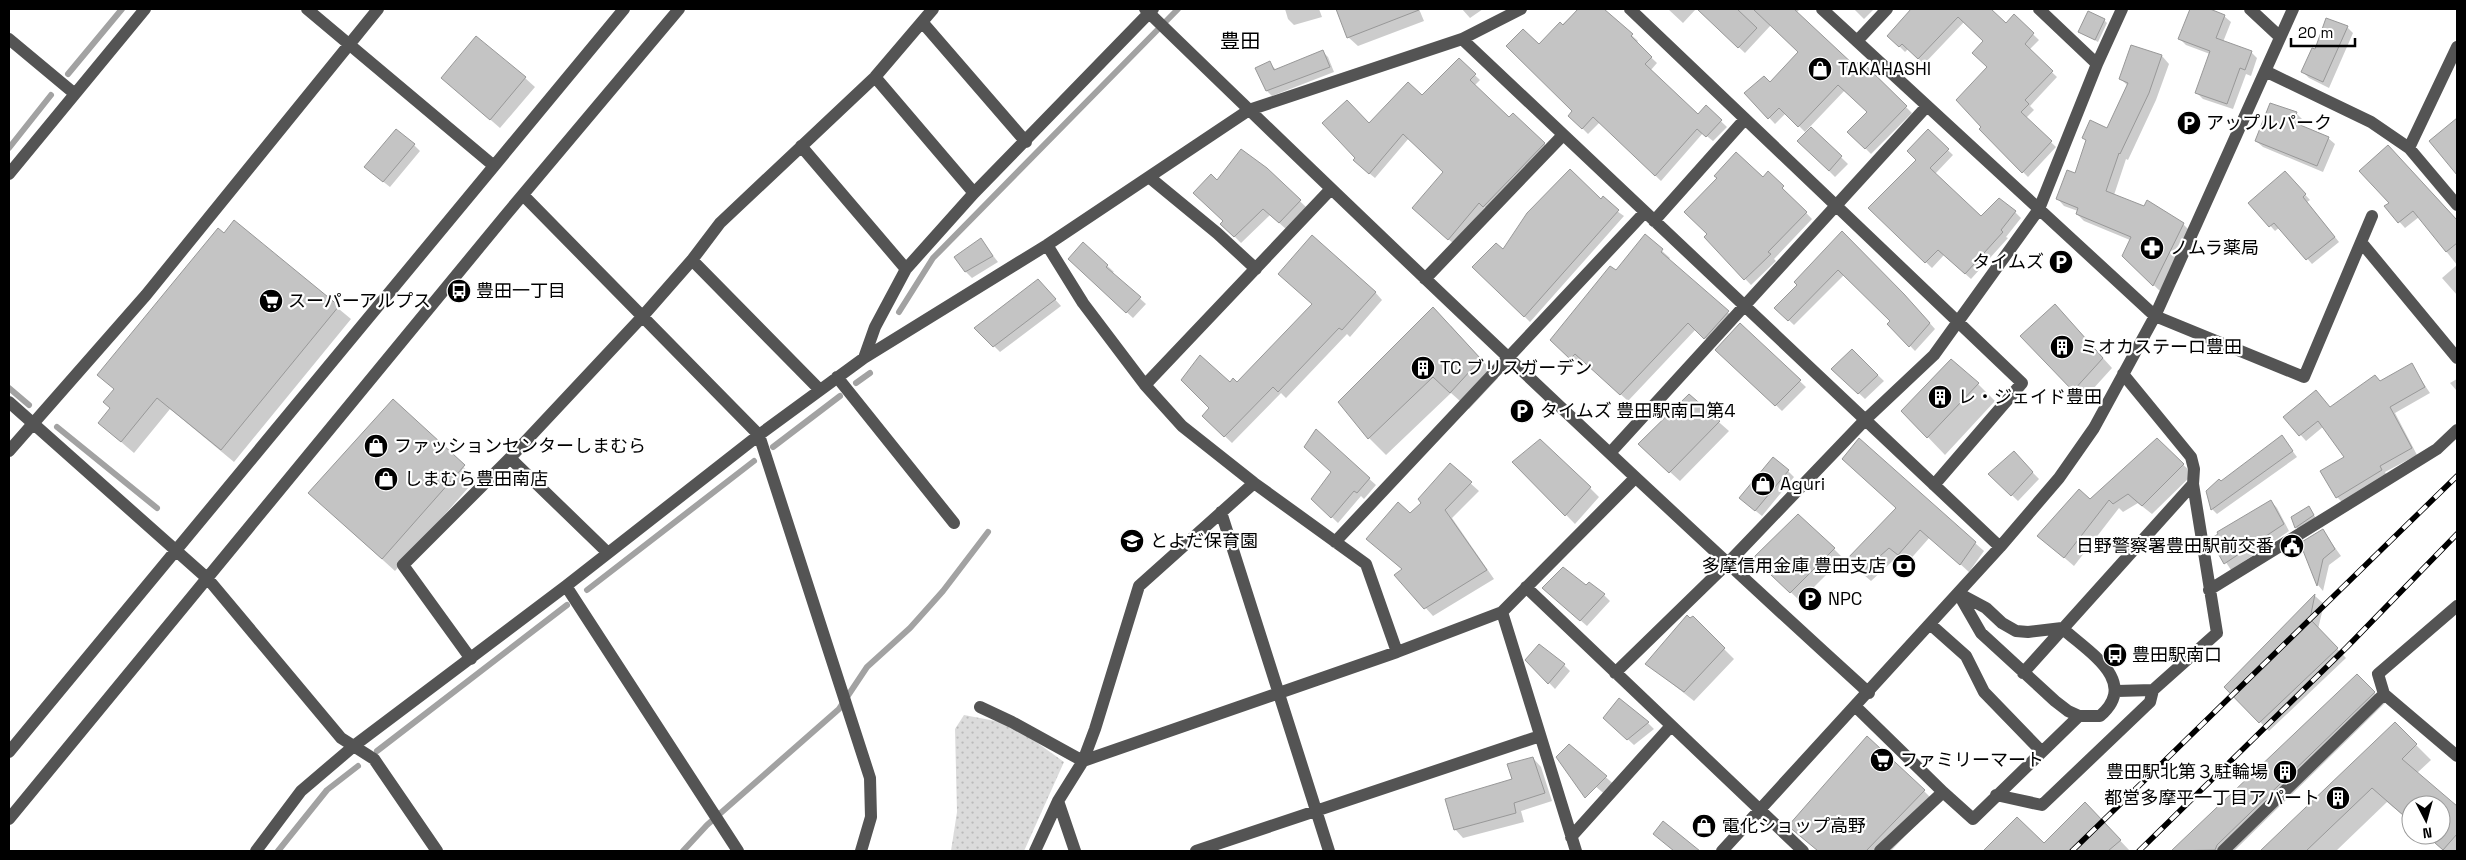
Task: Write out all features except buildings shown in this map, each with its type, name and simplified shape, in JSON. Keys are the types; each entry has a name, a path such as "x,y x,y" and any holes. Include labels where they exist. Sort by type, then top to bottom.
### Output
{"street":[{"path":"9,174 145,9"},
{"path":"307,9 494,166"},
{"path":"9,451 146,295 378,9"},
{"path":"9,752 175,549 624,9"},
{"path":"9,820 523,195 679,9"},
{"path":"471,659 403,565 510,458 642,316 692,260 720,223 875,77 933,9"},
{"path":"256,851 301,791 355,745 471,659 759,435 864,358 1047,245 1249,110 1462,39 1521,9"},
{"path":"1630,9 2022,383 1934,485"},
{"path":"1822,9 2155,316 2304,377 2372,216"},
{"path":"1857,42 1887,9"},
{"path":"2039,9 2097,64"},
{"path":"1615,673 1727,564 1865,420 1934,355 2039,210 2097,64 2122,9"},
{"path":"2250,9 2280,37"},
{"path":"1722,851 1869,693 2000,547 2059,478 2094,428 2155,316 2293,9"},
{"path":"864,358 875,327 906,269 974,194 1150,12 1331,189 1510,357 1635,478 1869,693"},
{"path":"922,23 1026,142"},
{"path":"9,39 75,94"},
{"path":"1462,39 2000,547"},
{"path":"2409,148 2457,47"},
{"path":"2265,71 2371,122 2409,148 2457,205"},
{"path":"875,77 974,194"},
{"path":"1610,454 1927,106"},
{"path":"1335,542 1510,357 1745,119"},
{"path":"1425,279 1562,135"},
{"path":"801,146 906,269"},
{"path":"1149,177 1218,234 1256,269"},
{"path":"1145,385 1331,189"},
{"path":"523,195 759,435 870,778 871,817 861,851"},
{"path":"2361,242 2457,358"},
{"path":"1047,245 1083,303 1145,385 1182,426 1254,483 1366,564 1397,652"},
{"path":"692,260 820,390"},
{"path":"1996,796 2042,805 2150,702 2153,690 2217,633 2193,484 2194,469 2191,457 2124,374"},
{"path":"837,377 954,524"},
{"path":"9,402 35,423 208,579 341,738 355,745 374,759 437,851"},
{"path":"2209,590 2437,449 2457,430"},
{"path":"510,458 608,553"},
{"path":"980,707 1012,722 1083,761 1397,652 1502,612 1635,478"},
{"path":"1034,851 1058,801 1083,761 1095,729 1138,586 1254,483"},
{"path":"2022,673 2193,484"},
{"path":"1221,512 1329,851"},
{"path":"566,586 738,851"},
{"path":"1526,588 1670,727 1803,851"},
{"path":"1958,593 1986,608 2002,623 2016,631 2028,632 2062,628 2108,670 2115,681 2114,701 2100,716 2079,716 2068,711 2022,673 1981,633 1958,593"},
{"path":"2457,606 2378,674 2384,694 2457,756"},
{"path":"1502,612 1576,851"},
{"path":"1930,624 1966,656 1984,692 2042,752"},
{"path":"2116,691 2153,690"},
{"path":"2222,851 2384,694"},
{"path":"1856,707 1973,819 2079,716"},
{"path":"1571,837 1670,727"},
{"path":"1196,851 1540,736"},
{"path":"1880,851 1943,792"},
{"path":"1058,801 1075,851"}],"shaded area":[{"path":"964,715 1011,724 1064,762 1024,851 951,851 957,812 955,729"}],"waterway":[{"path":"68,74 122,9"},
{"path":"899,312 933,258 1178,9"},
{"path":"9,148 51,95"},
{"path":"856,383 870,373"},
{"path":"9,388 29,405"},
{"path":"773,447 840,396"},
{"path":"57,427 157,508"},
{"path":"587,590 754,461"},
{"path":"683,851 707,825 839,709 867,667 910,628 943,591 988,532"},
{"path":"377,751 567,605"},
{"path":"278,851 327,790 358,766"}],"railway":[{"path":"2072,851 2457,476"},
{"path":"2139,851 2347,647 2457,534"}],"place":[{"name":"TAKAHASHI","path":"1820,69"},
{"name":"アップルパーク","path":"2189,123"},
{"name":"ノムラ薬局","path":"2152,248"},
{"name":"タイムズ","path":"2061,262"},
{"name":"豊田一丁目","path":"459,291"},
{"name":"スーパーアルプス","path":"271,301"},
{"name":"ミオカステーロ豊田","path":"2062,347"},
{"name":"TC ブリスガーデン","path":"1423,368"},
{"name":"レ・ジェイド豊田","path":"1940,397"},
{"name":"タイムズ 豊田駅南口第4","path":"1522,411"},
{"name":"ファッションセンターしまむら","path":"376,446"},
{"name":"しまむら豊田南店","path":"386,479"},
{"name":"Aguri","path":"1763,484"},
{"name":"とよだ保育園","path":"1132,541"},
{"name":"日野警察署豊田駅前交番","path":"2292,546"},
{"name":"多摩信用金庫 豊田支店","path":"1904,566"},
{"name":"NPC","path":"1810,599"},
{"name":"豊田駅南口","path":"2115,655"},
{"name":"ファミリーマート","path":"1882,760"},
{"name":"豊田駅北第３駐輪場","path":"2285,772"},
{"name":"都営多摩平一丁目アパート","path":"2338,798"},
{"name":"電化ショップ高野","path":"1704,826"}],"district":[{"name":"豊田","path":"1240,41"}]}
